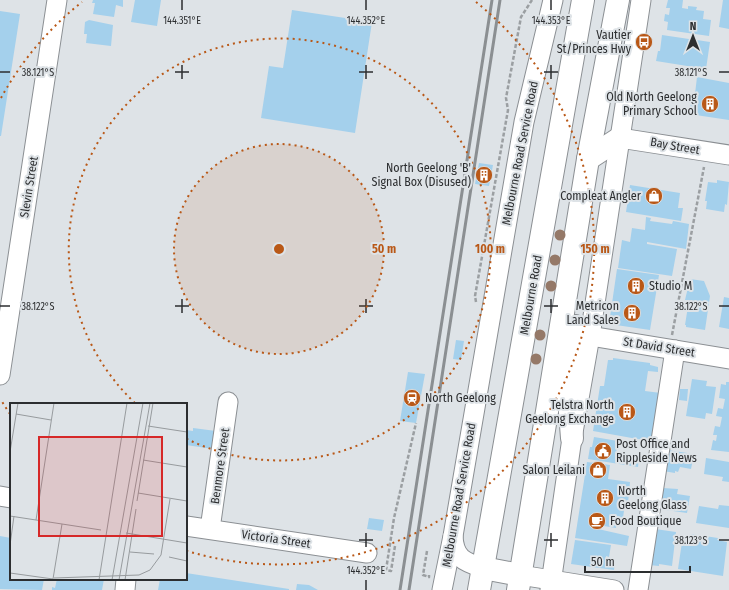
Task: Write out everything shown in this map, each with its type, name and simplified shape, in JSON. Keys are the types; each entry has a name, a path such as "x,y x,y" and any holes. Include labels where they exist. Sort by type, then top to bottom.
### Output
{"highway":[{"name":"Melbourne Road","path":"479,590 583,0"},
{"path":"483,568 519,582 594,123 618,0"},
{"path":"538,258 558,218 576,128 583,121 594,123"},
{"path":"588,159 620,138"},
{"path":"572,438 568,387 577,309 583,189"}],"street":[{"name":"Slevin Street","path":"0,375 57,0"},
{"path":"551,585 572,438 590,336 641,0"},
{"name":"Melbourne Road Service Road","path":"442,590 453,536 521,137 553,1"},
{"name":"Bay Street","path":"620,138 729,155"},
{"name":"St David Street","path":"590,336 729,359"},
{"path":"638,590 673,350"},
{"name":"Benmore Street","path":"210,530 228,402"},
{"path":"0,496 10,498"},
{"name":"Victoria Street","path":"187,526 367,553"},
{"path":"453,536 454,548 458,556 465,562 483,568"},
{"path":"125,590 126,580"},
{"path":"519,582 614,590"}],"path":[{"path":"508,110 506,98 521,17 532,0"},
{"path":"673,350 706,152"},
{"path":"395,546 391,571 386,570 394,518 416,423"},
{"path":"427,551 423,575 429,576 430,569"}],"building":[{"path":"93,0 123,0 123,7 116,5 114,17 93,14 95,3 92,3"},
{"path":"135,0 161,0 157,26 131,22"},
{"path":"668,0 683,0 682,8 688,9 688,6 697,7 696,10 704,11 703,19 711,20 709,36 667,30 668,22 664,21 665,14 669,15 670,8 666,8"},
{"path":"723,0 729,0 729,29 719,27"},
{"path":"292,10 372,22 355,133 261,118 269,66 283,68"},
{"path":"0,11 20,14 1,136 0,136"},
{"path":"89,20 113,25 111,46 86,43 87,34 84,34 85,22"},
{"path":"662,35 689,39 688,45 696,47 697,40 710,42 706,69 656,61 658,51 660,51"},
{"name":"Old North Geelong Primary School","path":"697,77 729,83 729,120 689,114 693,93 695,94"},
{"name":"North Geelong 'B' Signal Box (Disused)","path":"479,163 493,165 489,186 475,184"},
{"path":"717,180 729,182 727,205 725,204 724,212 706,209 707,201 705,201 708,182 717,183"},
{"path":"630,185 680,193 678,208 683,208 681,221 626,212"},
{"path":"646,217 651,218 650,221 672,224 673,221 689,224 686,249 647,242 647,244 677,249 672,276 618,268 622,240 630,242 632,228 645,230"},
{"path":"617,269 659,275 650,330 609,324"},
{"path":"690,279 704,281 710,296 705,330 686,327 685,325 689,300 685,300"},
{"path":"724,297 729,298 729,329 719,327"},
{"path":"456,340 464,341 461,360 453,359"},
{"name":"Telstra North Geelong Exchange","path":"613,358 650,363 650,365 658,367 658,372 648,371 645,391 661,393 654,442 593,431 600,386 604,386 608,360 613,360"},
{"name":"North Geelong","path":"408,372 425,374 416,423 400,421"},
{"path":"692,379 707,381 706,386 716,387 712,414 706,413 705,419 686,416"},
{"path":"726,382 729,382 729,452 711,450 713,440 716,441 717,435 713,435 715,426 720,427 722,417 716,416 718,408 723,409 725,399 719,398 721,384 726,385"},
{"path":"680,389 688,389 687,401 679,400"},
{"path":"193,428 216,431 213,449 187,445 187,430 193,431"},
{"name":"Post Office and Rippleside News","path":"594,437 618,441 616,454 639,458 638,467 588,459 590,447 592,447"},
{"path":"667,450 694,454 691,469 680,467 678,472 675,471 675,473 663,471"},
{"path":"706,458 729,462 729,482 722,481 723,477 704,474"},
{"path":"587,462 610,465 608,479 630,482 628,503 625,503 623,518 617,518 616,528 598,525 598,529 629,536 627,546 575,538"},
{"path":"663,488 678,489 677,494 690,496 687,513 659,509"},
{"path":"719,505 729,506 729,528 696,523 699,506 718,509"},
{"path":"369,518 384,520 382,531 367,529"},
{"path":"655,529 676,532 672,566 659,564 659,566 649,565"},
{"path":"691,534 718,538 717,540 727,542 723,576 678,569 682,542 689,543"},
{"path":"0,536 10,538 10,580 44,580 42,590 0,589"},
{"path":"575,540 611,545 609,557 606,556 606,561 615,563 614,570 571,564"},
{"path":"187,573 289,589 289,590 158,590 160,580 187,580"},
{"path":"57,580 104,580 102,590 52,590 52,587 55,588"},
{"path":"297,584 309,585 318,590 296,590"}],"railway":[{"path":"400,590 492,0"},
{"path":"409,590 500,0"}],"place":[{"name":"Vautier St/Princes Hwy","path":"644,42"},
{"name":"Old North Geelong Primary School","path":"710,104"},
{"name":"North Geelong 'B' Signal Box (Disused)","path":"484,175"},
{"name":"Compleat Angler","path":"654,196"},
{"name":"Studio M","path":"636,286"},
{"name":"Metricon Land Sales","path":"632,313"},
{"name":"North Geelong","path":"412,398"},
{"name":"Telstra North Geelong Exchange","path":"627,412"},
{"name":"Post Office and Rippleside News","path":"603,451"},
{"name":"Salon Leilani","path":"598,470"},
{"name":"North Geelong Glass","path":"605,498"},
{"name":"Food Boutique","path":"597,521"}]}
